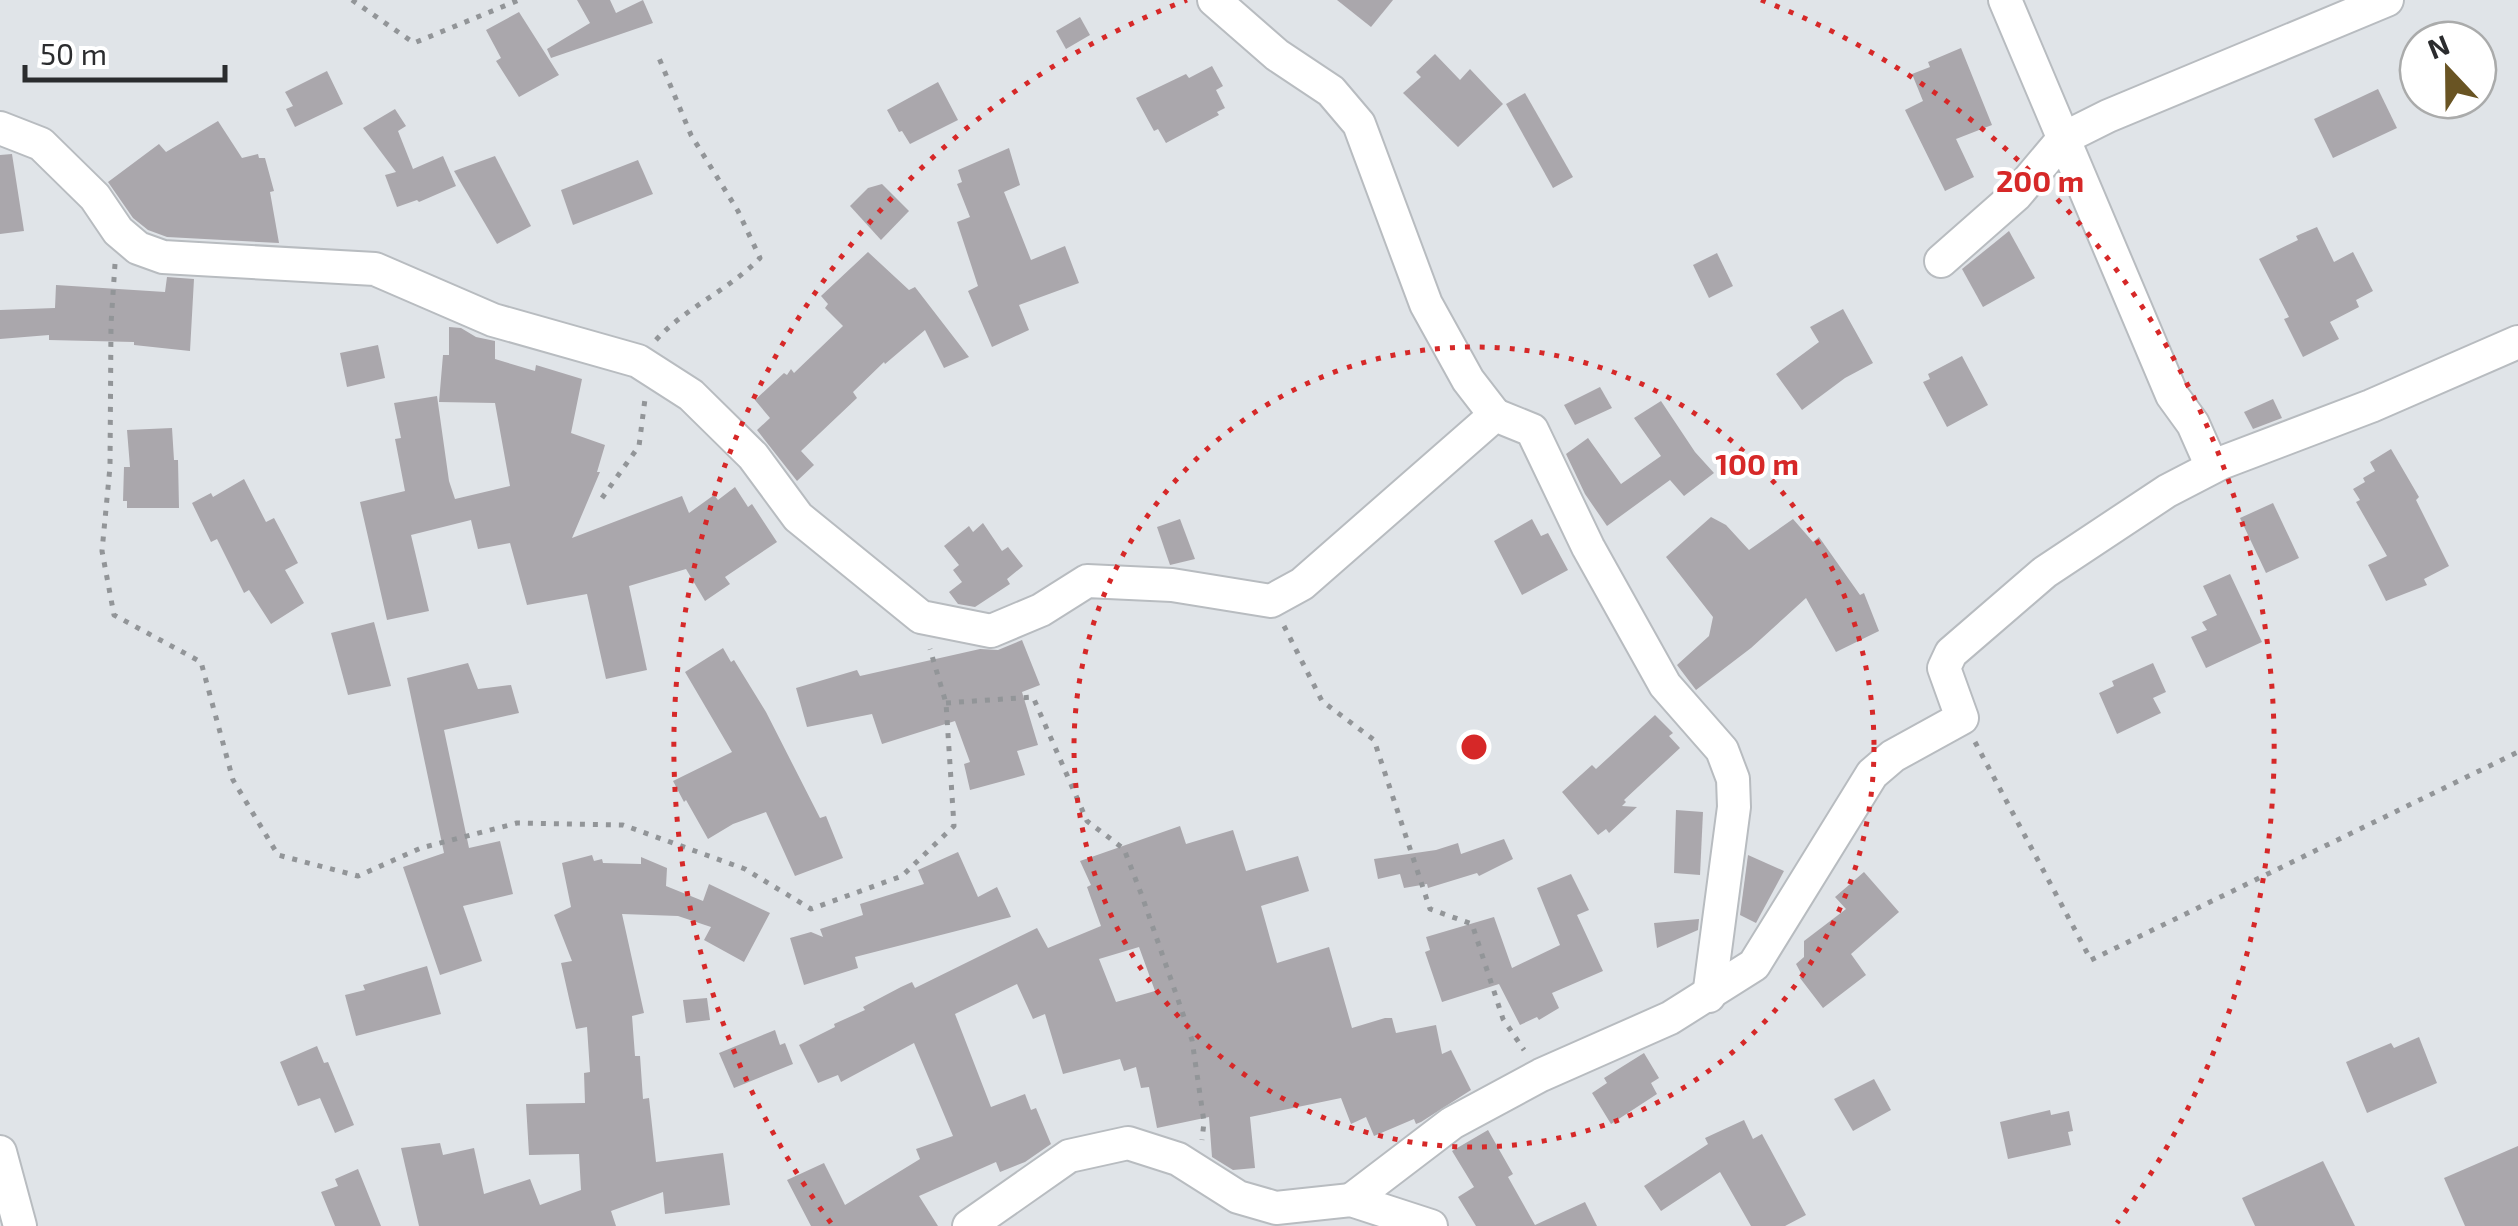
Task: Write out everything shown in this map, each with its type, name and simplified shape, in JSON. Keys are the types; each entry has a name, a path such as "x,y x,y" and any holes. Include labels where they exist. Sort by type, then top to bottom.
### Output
{"street":[{"path":"1214,0 1277,56 1331,91 1359,124 1426,304 1468,380 1495,415 1532,430 1588,547 1665,685 1722,750 1733,779 1734,807 1709,996"},
{"path":"2005,0 2172,395 2193,424 2212,467"},
{"path":"1941,260 2016,195 2064,138 2387,0"},
{"path":"0,128 41,144 96,197 118,231 138,248 163,257 375,270 494,320 638,362 691,396 753,456 798,517 920,617 991,631 1041,610 1087,581 1172,585 1271,601 1302,584 1495,415"},
{"path":"1351,1200 1452,1122 1541,1075 1670,1018 1754,966 1872,774 1893,756 1962,718 1944,668 1950,653 2045,572 2167,490 2212,467 2370,406 2518,342"},
{"path":"970,1226 1069,1156 1128,1143 1178,1159 1238,1197 1276,1208 1351,1200 1430,1226"},
{"path":"0,1152 20,1226"}],"path":[{"path":"352,0 414,43 519,0"},
{"path":"602,498 639,446 646,404 638,362 672,323 760,258 738,210 692,135 659,58"},
{"path":"118,231 111,324 110,467 102,551 114,616 201,662 233,780 278,855 358,876 421,848 517,823 623,825 745,868 811,909 902,876 954,826 946,703 920,617"},
{"path":"1271,601 1322,701 1374,740 1430,909 1472,924 1503,1019 1541,1075"},
{"path":"946,703 1033,697 1087,821 1124,849 1192,1040 1204,1122 1201,1150 1205,1175"},
{"path":"1962,718 2092,960 2518,752"}],"building":[{"path":"577,0 610,0 616,13 643,0 653,23 551,58 547,49 590,23"},
{"path":"1337,0 1393,0 1371,27"},
{"path":"519,12 559,75 519,97 496,61 501,58 486,30"},
{"path":"1080,17 1090,35 1066,49 1056,31"},
{"path":"1961,48 1992,125 1956,139 1974,177 1945,191 1905,110 1923,101 1912,74 1930,67 1928,62"},
{"path":"1435,54 1460,80 1470,69 1503,104 1458,147 1403,93 1421,77 1416,72"},
{"path":"1212,66 1223,86 1216,90 1225,108 1166,143 1158,129 1154,131 1136,98"},
{"path":"327,71 343,104 295,127 286,109 293,106 285,92"},
{"path":"938,82 958,120 910,144 887,110"},
{"path":"2378,89 2397,128 2333,158 2314,119"},
{"path":"1525,93 1573,177 1553,188 1506,104"},
{"path":"395,109 406,126 398,131 413,169 443,156 456,186 397,207 385,175 396,172 363,128"},
{"path":"218,121 242,158 258,154 265,158 274,191 270,192 279,243 167,237 148,230 133,218 108,182 159,144 166,152"},
{"path":"1009,148 1020,185 1004,192 1031,260 1065,246 1079,283 1019,305 1029,330 992,347 968,291 978,286 957,222 970,217 957,184 962,182 958,170"},
{"path":"12,154 24,231 0,234 0,155"},
{"path":"495,156 531,226 497,244 454,171"},
{"path":"638,160 653,194 573,225 561,190"},
{"path":"882,184 909,211 881,240 850,206 868,188"},
{"path":"2317,227 2334,262 2353,252 2373,291 2356,300 2359,307 2330,322 2339,339 2303,357 2284,319 2289,317 2259,259"},
{"path":"2009,231 2035,278 1983,307 1962,269"},
{"path":"868,252 909,290 915,287 969,357 944,368 925,330 853,392 857,398 801,451 814,465 797,481 757,430 770,418 755,400 784,373 787,375 791,369 794,373 843,326 825,308 828,304 821,296"},
{"path":"1717,253 1733,286 1709,298 1693,265"},
{"path":"167,277 194,279 190,351 134,342 49,340 49,335 0,339 0,310 55,308 56,285 165,292"},
{"path":"1843,309 1873,363 1802,410 1776,374 1819,342 1810,327"},
{"path":"449,327 495,341 495,359 535,371 536,365 582,379 571,433 605,445 600,472 572,538 682,496 689,513 714,495 718,500 735,487 748,507 752,504 777,542 725,577 730,584 705,601 686,569 629,586 647,670 606,679 587,594 527,605 510,543 478,549 471,520 411,535 429,611 387,620 360,502 405,491 395,439 401,438 394,403 437,396 455,499 510,486 495,403 439,402 443,355 449,355"},
{"path":"378,345 385,378 347,387 340,353"},
{"path":"1962,356 1988,405 1947,427 1923,382 1930,379 1928,374"},
{"path":"1600,387 1612,408 1575,425 1564,405"},
{"path":"2273,399 2282,418 2253,429 2244,412"},
{"path":"1661,401 1714,473 1684,496 1670,480 1607,526 1585,494 1566,454 1588,438 1621,484 1661,456 1634,418"},
{"path":"172,428 174,460 178,460 179,508 127,508 127,501 123,501 124,467 130,467 127,430"},
{"path":"2391,449 2419,497 2416,500 2449,566 2424,579 2427,585 2386,601 2368,565 2387,556 2356,502 2360,500 2353,489 2375,471 2370,462"},
{"path":"244,479 266,522 274,518 298,563 285,570 304,603 271,624 249,590 244,593 217,539 211,542 192,503 211,493 213,497"},
{"path":"2273,503 2299,558 2266,573 2240,518"},
{"path":"1711,517 1726,525 1749,550 1793,519 1813,542 1819,537 1860,595 1864,593 1879,631 1836,652 1806,598 1751,648 1696,690 1677,665 1709,636 1713,617 1666,557"},
{"path":"1180,519 1195,559 1170,565 1157,527"},
{"path":"1532,519 1541,536 1548,533 1568,570 1522,595 1494,541"},
{"path":"983,523 1002,551 1008,547 1023,566 1007,579 1010,584 975,607 958,604 949,592 962,582 953,570 959,565 944,546 969,526 973,532"},
{"path":"2230,574 2262,642 2206,668 2191,637 2207,630 2202,622 2217,615 2203,586"},
{"path":"374,622 391,686 348,695 331,633"},
{"path":"1022,640 1040,685 1022,692 1038,745 1017,751 1025,775 970,790 964,764 970,762 955,721 882,744 872,714 807,727 796,688 857,670 860,676 980,649 998,650"},
{"path":"723,648 766,712 820,818 826,816 843,858 795,876 766,812 733,824 708,839 684,802 673,781 732,752 685,672"},
{"path":"468,663 478,689 511,685 519,713 444,730 469,848 500,841 513,894 463,906 482,961 440,975 403,867 444,853 407,678"},
{"path":"2153,663 2166,692 2153,698 2161,713 2117,734 2099,693 2114,686 2112,681"},
{"path":"1655,715 1673,733 1669,736 1680,748 1622,806 1637,807 1609,833 1606,829 1598,835 1562,792 1592,765 1596,769"},
{"path":"1676,810 1703,812 1700,875 1674,873"},
{"path":"1180,826 1186,844 1233,830 1246,871 1298,856 1309,891 1261,906 1277,963 1329,947 1352,1028 1385,1018 1392,1018 1396,1033 1436,1025 1442,1054 1451,1050 1471,1090 1421,1122 1416,1124 1414,1119 1374,1136 1366,1117 1351,1124 1341,1098 1250,1117 1255,1168 1233,1170 1212,1157 1209,1117 1157,1128 1149,1087 1141,1088 1136,1067 1124,1071 1120,1059 1063,1074 1045,1014 1033,1019 1017,984 955,1014 991,1107 1025,1094 1031,1110 1036,1108 1051,1144 1025,1162 1000,1172 996,1162 919,1196 938,1226 811,1226 787,1180 824,1163 845,1205 920,1159 916,1149 953,1136 914,1043 841,1082 838,1075 818,1083 799,1045 901,987 912,982 915,988 1037,928 1048,948 1101,926 1087,887 1091,885 1080,861","holes":["1139,947 1155,991 1116,1002 1099,959"]},
{"path":"1504,839 1513,859 1479,876 1477,873 1428,888 1427,884 1404,888 1400,874 1378,879 1374,859 1458,843 1461,854"},
{"path":"958,852 978,897 997,887 1011,917 855,957 858,968 804,985 790,938 811,932 823,937 820,929 863,915 860,904 924,884 918,870"},
{"path":"592,855 594,861 602,859 603,863 641,864 641,857 667,868 666,886 703,901 709,884 770,913 744,962 704,940 711,927 678,916 622,914 644,1013 632,1016 635,1056 640,1056 643,1099 649,1098 656,1162 723,1153 730,1205 665,1214 663,1192 611,1211 616,1226 419,1226 401,1148 440,1143 443,1155 474,1148 484,1194 530,1179 540,1205 581,1190 579,1154 529,1155 526,1104 585,1103 584,1073 590,1072 587,1027 576,1029 561,963 572,961 554,915 571,907 562,863"},
{"path":"1748,855 1784,871 1756,923 1740,915"},
{"path":"1864,872 1899,912 1851,954 1866,975 1823,1008 1800,978 1796,964 1804,957 1804,941 1846,909 1835,897"},
{"path":"1571,874 1589,910 1577,915 1603,971 1552,993 1559,1008 1539,1020 1537,1017 1520,1025 1499,984 1442,1002 1425,952 1430,950 1426,937 1494,917 1512,968 1560,945 1537,888"},
{"path":"1699,919 1698,930 1657,948 1654,923"},
{"path":"427,966 441,1014 356,1036 345,995 365,990 363,985"},
{"path":"707,998 710,1020 686,1023 683,1000"},
{"path":"775,1030 793,1064 734,1088 719,1053"},
{"path":"2419,1037 2437,1083 2367,1113 2346,1062 2391,1043 2394,1048"},
{"path":"317,1046 324,1063 328,1062 354,1125 335,1133 320,1098 298,1106 280,1062"},
{"path":"1644,1053 1659,1078 1651,1083 1657,1094 1611,1124 1592,1093 1607,1083 1604,1078"},
{"path":"1874,1079 1891,1110 1853,1131 1834,1099"},
{"path":"2050,1110 2051,1115 2069,1111 2071,1145 2008,1159 2000,1122"},
{"path":"1744,1120 1753,1139 1762,1134 1806,1215 1785,1226 1751,1226 1720,1172 1661,1211 1644,1186 1708,1144 1705,1138"},
{"path":"1488,1130 1535,1225 1585,1202 1597,1226 1476,1226 1458,1197 1474,1187 1452,1151"},
{"path":"2518,1146 2518,1226 2465,1226 2444,1178"},
{"path":"2323,1161 2355,1226 2255,1226 2242,1198"},
{"path":"358,1169 381,1226 335,1226 321,1192 338,1186 335,1179"}]}
